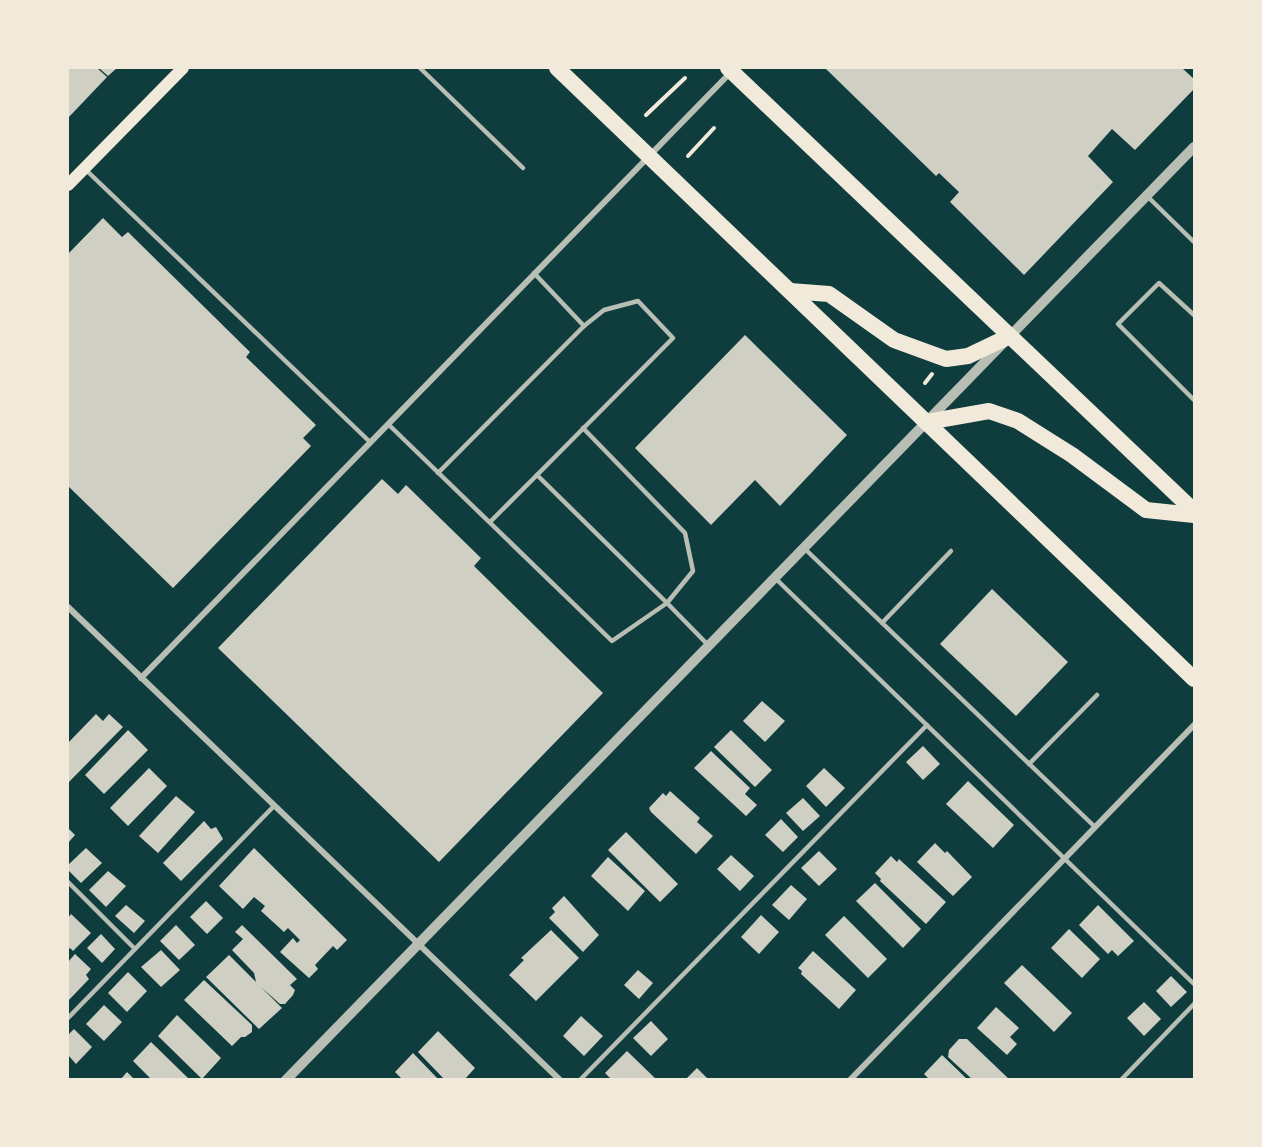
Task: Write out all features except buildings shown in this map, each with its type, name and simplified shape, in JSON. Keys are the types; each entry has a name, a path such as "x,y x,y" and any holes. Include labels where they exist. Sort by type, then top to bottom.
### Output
{"highway":[{"path":"557,68 1194,679"},
{"path":"730,69 1194,513"},
{"path":"790,291 829,294 894,340 946,359 968,356 1010,336"},
{"path":"927,422 993,412 1018,421 1072,455 1146,510 1194,513"}],"main road":[{"path":"68,185 183,68"}],"street":[{"path":"141,678 730,69"},
{"path":"286,1080 1194,147"},
{"path":"68,607 560,1080"},
{"path":"850,1080 1194,725"}],"lane":[{"path":"420,68 523,168"},
{"path":"84,168 370,442"},
{"path":"1147,196 1194,242"},
{"path":"534,273 584,326"},
{"path":"1194,315 1159,283 1118,324 1194,400"},
{"path":"438,473 584,326 604,310 638,301 673,338 490,522"},
{"path":"388,424 612,641 667,603 693,571 685,532 583,428"},
{"path":"537,475 709,645"},
{"path":"804,548 1095,827"},
{"path":"882,623 951,551"},
{"path":"775,578 1194,984"},
{"path":"1029,764 1096,695"},
{"path":"580,1080 927,725"},
{"path":"68,1018 274,806"},
{"path":"68,882 135,949"},
{"path":"1121,1080 1194,1004"}],"path":[{"path":"646,115 685,78"},
{"path":"688,156 714,128"}]}
